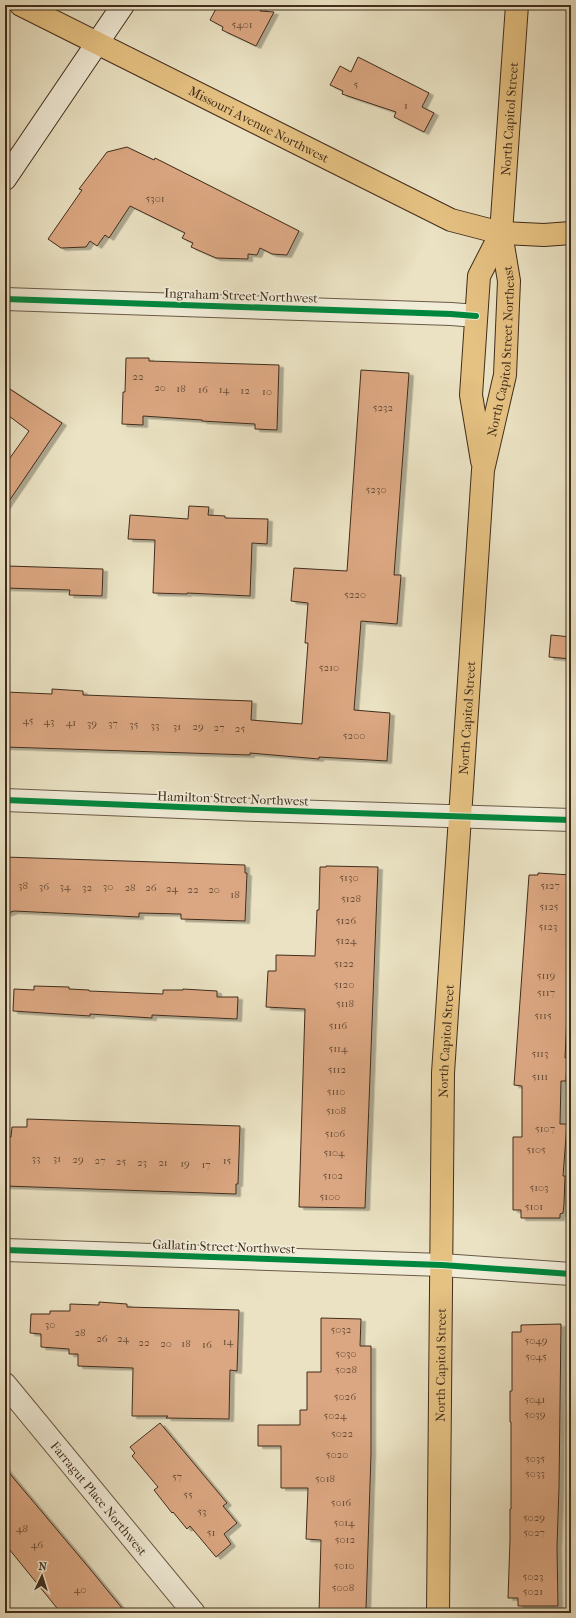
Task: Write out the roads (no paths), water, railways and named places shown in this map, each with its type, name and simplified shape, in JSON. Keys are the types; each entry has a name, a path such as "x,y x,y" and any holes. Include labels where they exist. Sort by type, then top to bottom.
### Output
{"main road":[{"name":"Missouri Avenue Northwest","path":"21,5 451,220 501,233 544,235 571,233"},
{"name":"North Capitol Street","path":"501,233 517,5"},
{"path":"483,470 471,395 479,276 501,233"},
{"name":"North Capitol Street Northeast","path":"483,470 505,375 510,281 501,233"},
{"name":"North Capitol Street","path":"438,1613 443,1073 483,470"}],"street":[{"path":"5,179 123,5"},
{"name":"Ingraham Street Northwest","path":"5,299 444,313 476,316"},
{"name":"Hamilton Street Northwest","path":"5,800 571,820"},
{"name":"Gallatin Street Northwest","path":"5,1250 442,1265 571,1274"},
{"name":"Farragut Place Northwest","path":"5,1384 194,1613"}]}
